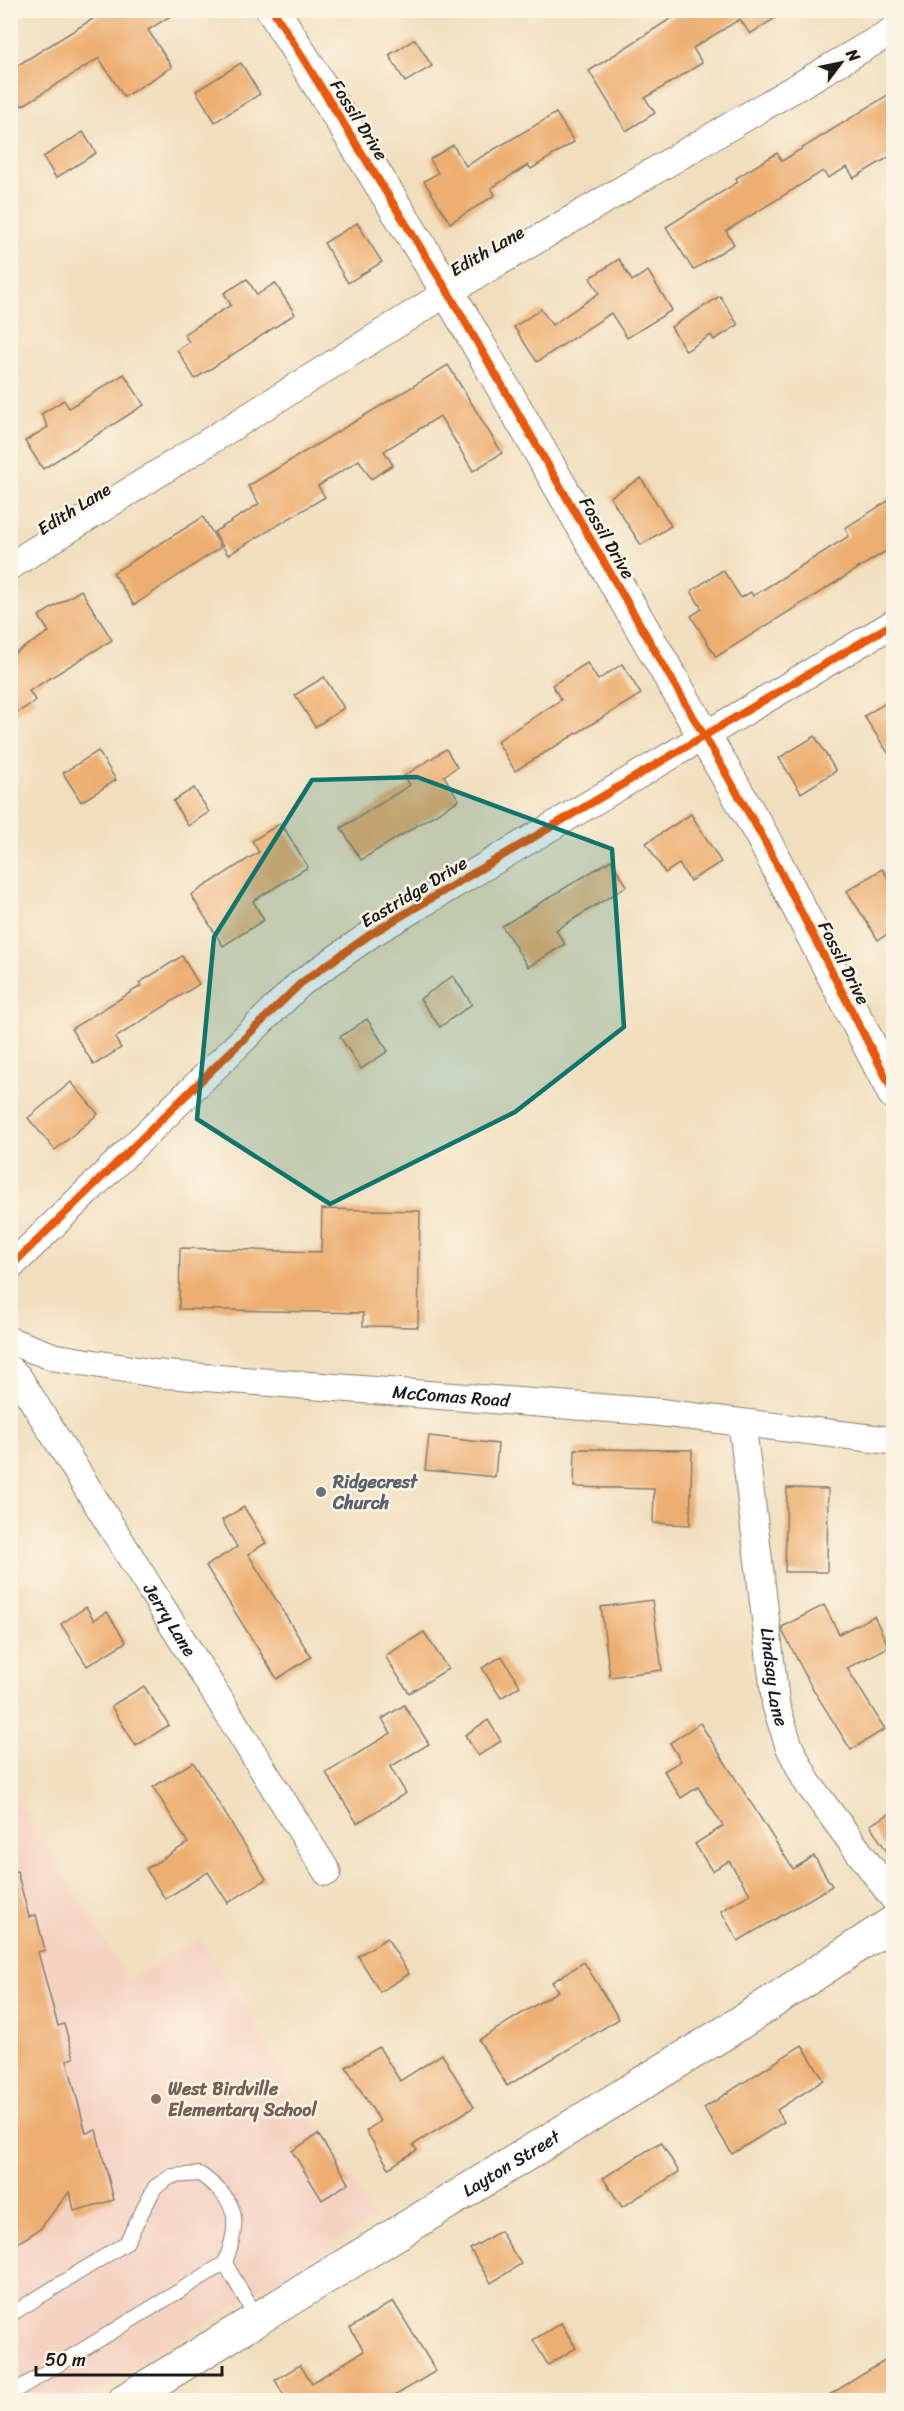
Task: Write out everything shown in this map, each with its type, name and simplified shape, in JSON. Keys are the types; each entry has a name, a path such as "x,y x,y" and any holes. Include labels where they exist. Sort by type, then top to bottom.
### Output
{"street":[{"name":"Fossil Drive","path":"273,10 448,292 762,836 894,1093"},
{"name":"Edith Lane","path":"10,566 448,292 894,30"},
{"name":"Eastridge Drive","path":"10,1267 301,983 371,934 894,623"},
{"name":"McComas Road","path":"10,1341 54,1357 159,1374 656,1412 894,1441"},
{"name":"Jerry Lane","path":"10,1370 18,1377 327,1872"},
{"name":"Lindsay Lane","path":"742,1423 776,1706 789,1746 807,1782 894,1899"},
{"name":"Layton Street","path":"125,2400 716,2038 894,1922"}],"lane":[{"path":"10,2315 126,2242 155,2187 172,2176 200,2174 221,2189 234,2214 235,2234 225,2263 10,2394"},
{"path":"225,2263 258,2320"}],"highlighted area":[{"path":"417,777 612,849 624,1027 515,1112 330,1204 197,1119 214,937 312,780"}],"shaded area":[{"name":"West Birdville Elementary School","path":"10,1790 129,1980 199,1937 375,2218 82,2400 11,2400"}],"building":[{"path":"107,10 180,10 148,30 172,67 124,97 99,58 22,106 10,87 10,70"},
{"path":"684,10 788,10 750,34 740,19 693,48 702,63 645,98 655,113 626,131 589,71"},
{"path":"415,39 432,66 405,82 389,55"},
{"path":"241,63 260,94 215,122 196,91"},
{"path":"894,91 894,154 854,178 847,167 828,178 823,171 726,231 734,244 693,270 666,227 738,182 736,178 777,153 782,161"},
{"path":"556,113 574,142 531,169 528,165 491,188 495,195 450,223 424,181 438,173 430,159 453,145 466,166"},
{"path":"83,132 96,153 56,178 43,157"},
{"path":"357,223 382,262 348,283 324,243"},
{"path":"619,259 632,281 648,271 672,310 627,338 611,313 537,362 514,327 541,309 552,325 599,293 590,278"},
{"path":"247,279 257,295 275,283 295,314 195,379 177,350 189,342 184,334 231,305 224,293"},
{"path":"720,296 738,325 714,340 711,335 686,351 671,327"},
{"path":"448,365 502,453 473,471 440,416 384,451 393,465 371,479 359,460 318,486 325,497 228,555 214,532 259,504 248,486"},
{"path":"124,374 144,405 43,469 25,441 48,427 41,414 64,400 69,408"},
{"path":"641,478 671,526 641,545 610,497"},
{"path":"894,497 894,546 716,657 691,616 702,609 691,591 723,570 741,598 751,592 753,596 849,536 845,528"},
{"path":"203,517 221,547 134,605 113,573"},
{"path":"81,590 112,640 29,691 36,701 10,717 10,656 49,632 39,616"},
{"path":"587,663 598,680 622,664 641,694 515,771 497,741 561,700 552,685"},
{"path":"324,677 344,708 315,727 295,695"},
{"path":"894,698 894,762 864,716"},
{"path":"815,736 836,771 801,793 779,758"},
{"path":"446,749 457,767 444,776 459,800 361,860 341,828 410,785 404,776"},
{"path":"98,751 116,780 81,802 63,773"},
{"path":"194,788 209,812 188,826 173,801"},
{"path":"691,814 721,862 690,881 679,864 665,873 646,843"},
{"path":"281,823 308,867 253,901 264,920 223,946 191,895 259,852 252,841"},
{"path":"611,860 627,886 556,930 565,944 528,967 502,926"},
{"path":"882,869 894,887 894,930 878,940 847,891"},
{"path":"182,956 199,984 115,1038 121,1048 94,1065 71,1029 141,986 139,983"},
{"path":"453,976 472,1004 440,1027 420,999"},
{"path":"367,1019 388,1051 361,1069 340,1037"},
{"path":"71,1082 98,1114 55,1150 28,1118"},
{"path":"322,1209 420,1211 418,1327 363,1326 363,1313 179,1309 180,1248 321,1252"},
{"path":"429,1436 498,1444 495,1477 425,1470"},
{"path":"575,1449 692,1450 690,1525 653,1523 654,1489 574,1487"},
{"path":"787,1488 828,1489 827,1572 785,1572"},
{"path":"244,1507 266,1543 248,1554 311,1657 277,1679 206,1566 237,1547 222,1520"},
{"path":"652,1600 662,1670 610,1677 601,1607"},
{"path":"824,1605 839,1634 874,1616 889,1647 847,1668 885,1729 851,1750 811,1686 782,1627"},
{"path":"86,1607 94,1620 107,1612 126,1642 87,1666 61,1624"},
{"path":"424,1632 448,1669 409,1693 385,1656"},
{"path":"502,1656 520,1686 501,1698 482,1668"},
{"path":"144,1686 169,1725 136,1746 111,1706"},
{"path":"404,1705 429,1744 390,1767 406,1793 357,1823 326,1773 391,1733 382,1719"},
{"path":"488,1720 501,1741 478,1756 465,1735"},
{"path":"700,1723 793,1869 814,1856 832,1886 738,1941 721,1911 750,1894 729,1861 712,1871 695,1844 723,1826 698,1787 681,1798 664,1771 681,1761 670,1743"},
{"path":"193,1762 266,1879 228,1903 208,1872 165,1899 146,1869 188,1843 153,1787"},
{"path":"894,1811 894,1863 870,1825"},
{"path":"17,1871 29,1917 36,1915 45,1950 38,1952 58,2026 64,2024 74,2058 67,2060 86,2133 96,2130 114,2200 74,2211 70,2191 40,2229 10,2248 10,1872"},
{"path":"387,1938 409,1974 380,1992 358,1956"},
{"path":"584,1962 619,2019 507,2086 479,2040 558,1991 552,1982"},
{"path":"802,2045 824,2080 777,2110 784,2122 732,2154 704,2108"},
{"path":"379,2047 400,2081 442,2054 474,2107 413,2145 417,2150 389,2168 366,2131 380,2121 346,2067"},
{"path":"318,2134 349,2183 322,2200 292,2151"},
{"path":"661,2142 679,2172 622,2207 603,2178"},
{"path":"500,2231 521,2264 491,2283 470,2249"},
{"path":"393,2301 436,2371 388,2400 283,2400 286,2399 275,2380 300,2365 312,2383 364,2351 350,2328"},
{"path":"561,2323 576,2348 548,2365 533,2340"},
{"path":"894,2355 894,2400 821,2400"}],"cycle path":[{"path":"273,10 448,292 762,836 894,1093"},
{"path":"10,1267 301,983 371,934 894,623"}],"place":[{"name":"Ridgecrest Church","path":"321,1492"},
{"name":"West Birdville Elementary School","path":"156,2099"}]}
